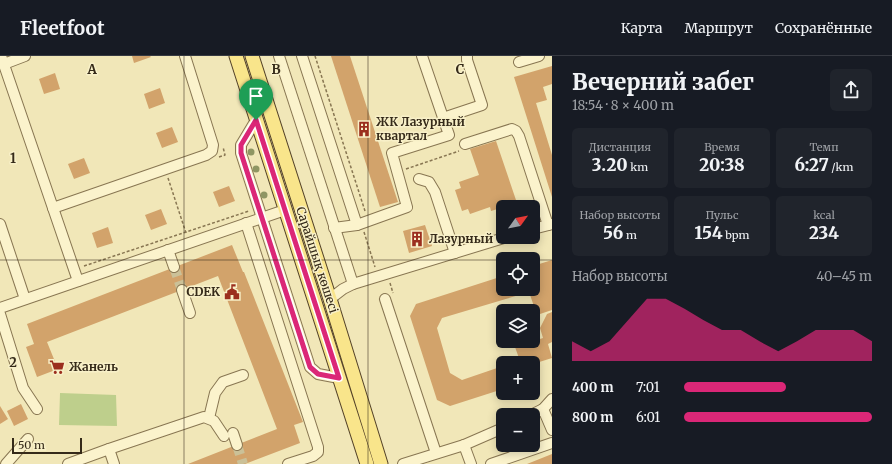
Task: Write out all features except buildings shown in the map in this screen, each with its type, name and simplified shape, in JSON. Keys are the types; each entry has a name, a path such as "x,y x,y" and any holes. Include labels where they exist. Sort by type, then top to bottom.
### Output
{"main road":[{"name":"Сарайшық көшесі","path":"236,56 367,464"},
{"name":"Сарайшық көшесі","path":"252,56 381,464"}],"street":[{"path":"25,56 3,60 78,281"},
{"path":"53,208 206,155 212,151 212,145 185,56"},
{"path":"279,56 353,284"},
{"path":"302,56 362,223"},
{"path":"334,228 362,223 408,207 392,152 449,135 422,56"},
{"path":"443,118 482,105 467,56"},
{"path":"519,62 539,56"},
{"path":"256,120 241,145 241,153 310,367 318,374 339,378"},
{"path":"465,144 512,130 516,131 550,224 540,227"},
{"path":"419,179 429,182 435,192 455,253"},
{"path":"0,308 285,210"},
{"path":"246,223 318,447 318,452 312,456 288,464"},
{"path":"0,226 25,299"},
{"path":"330,299 353,284 496,240"},
{"path":"168,250 174,267"},
{"path":"182,290 190,314"},
{"path":"385,299 436,453"},
{"path":"0,314 24,388 36,409"},
{"path":"209,418 215,393 222,382 243,375"},
{"path":"540,411 552,399"},
{"path":"543,409 552,430"},
{"path":"68,464 204,416 214,421 237,445"},
{"path":"403,464 464,445 496,431"},
{"path":"6,464 28,439"},
{"path":"491,464 552,443"},
{"path":"464,445 471,464"},
{"path":"108,449 114,464"}],"path":[{"path":"315,56 376,269"},
{"path":"398,172 460,150 462,156 467,153 465,144"},
{"path":"74,270 251,210"}],"green space":[{"path":"60,393 116,395 117,426 59,425"}],"tunnel":[{"path":"174,267 182,290"},
{"path":"237,445 243,464"}],"place":[{"name":"ЖК Лазурный квартал","path":"364,129"},
{"name":"Лазурный","path":"417,239"},
{"name":"CDEK","path":"232,292"},
{"name":"Жанель","path":"57,367"}],"route":[{"path":"256,120 339,378 327,377 318,374 310,367 241,153 241,145 256,120"}]}
